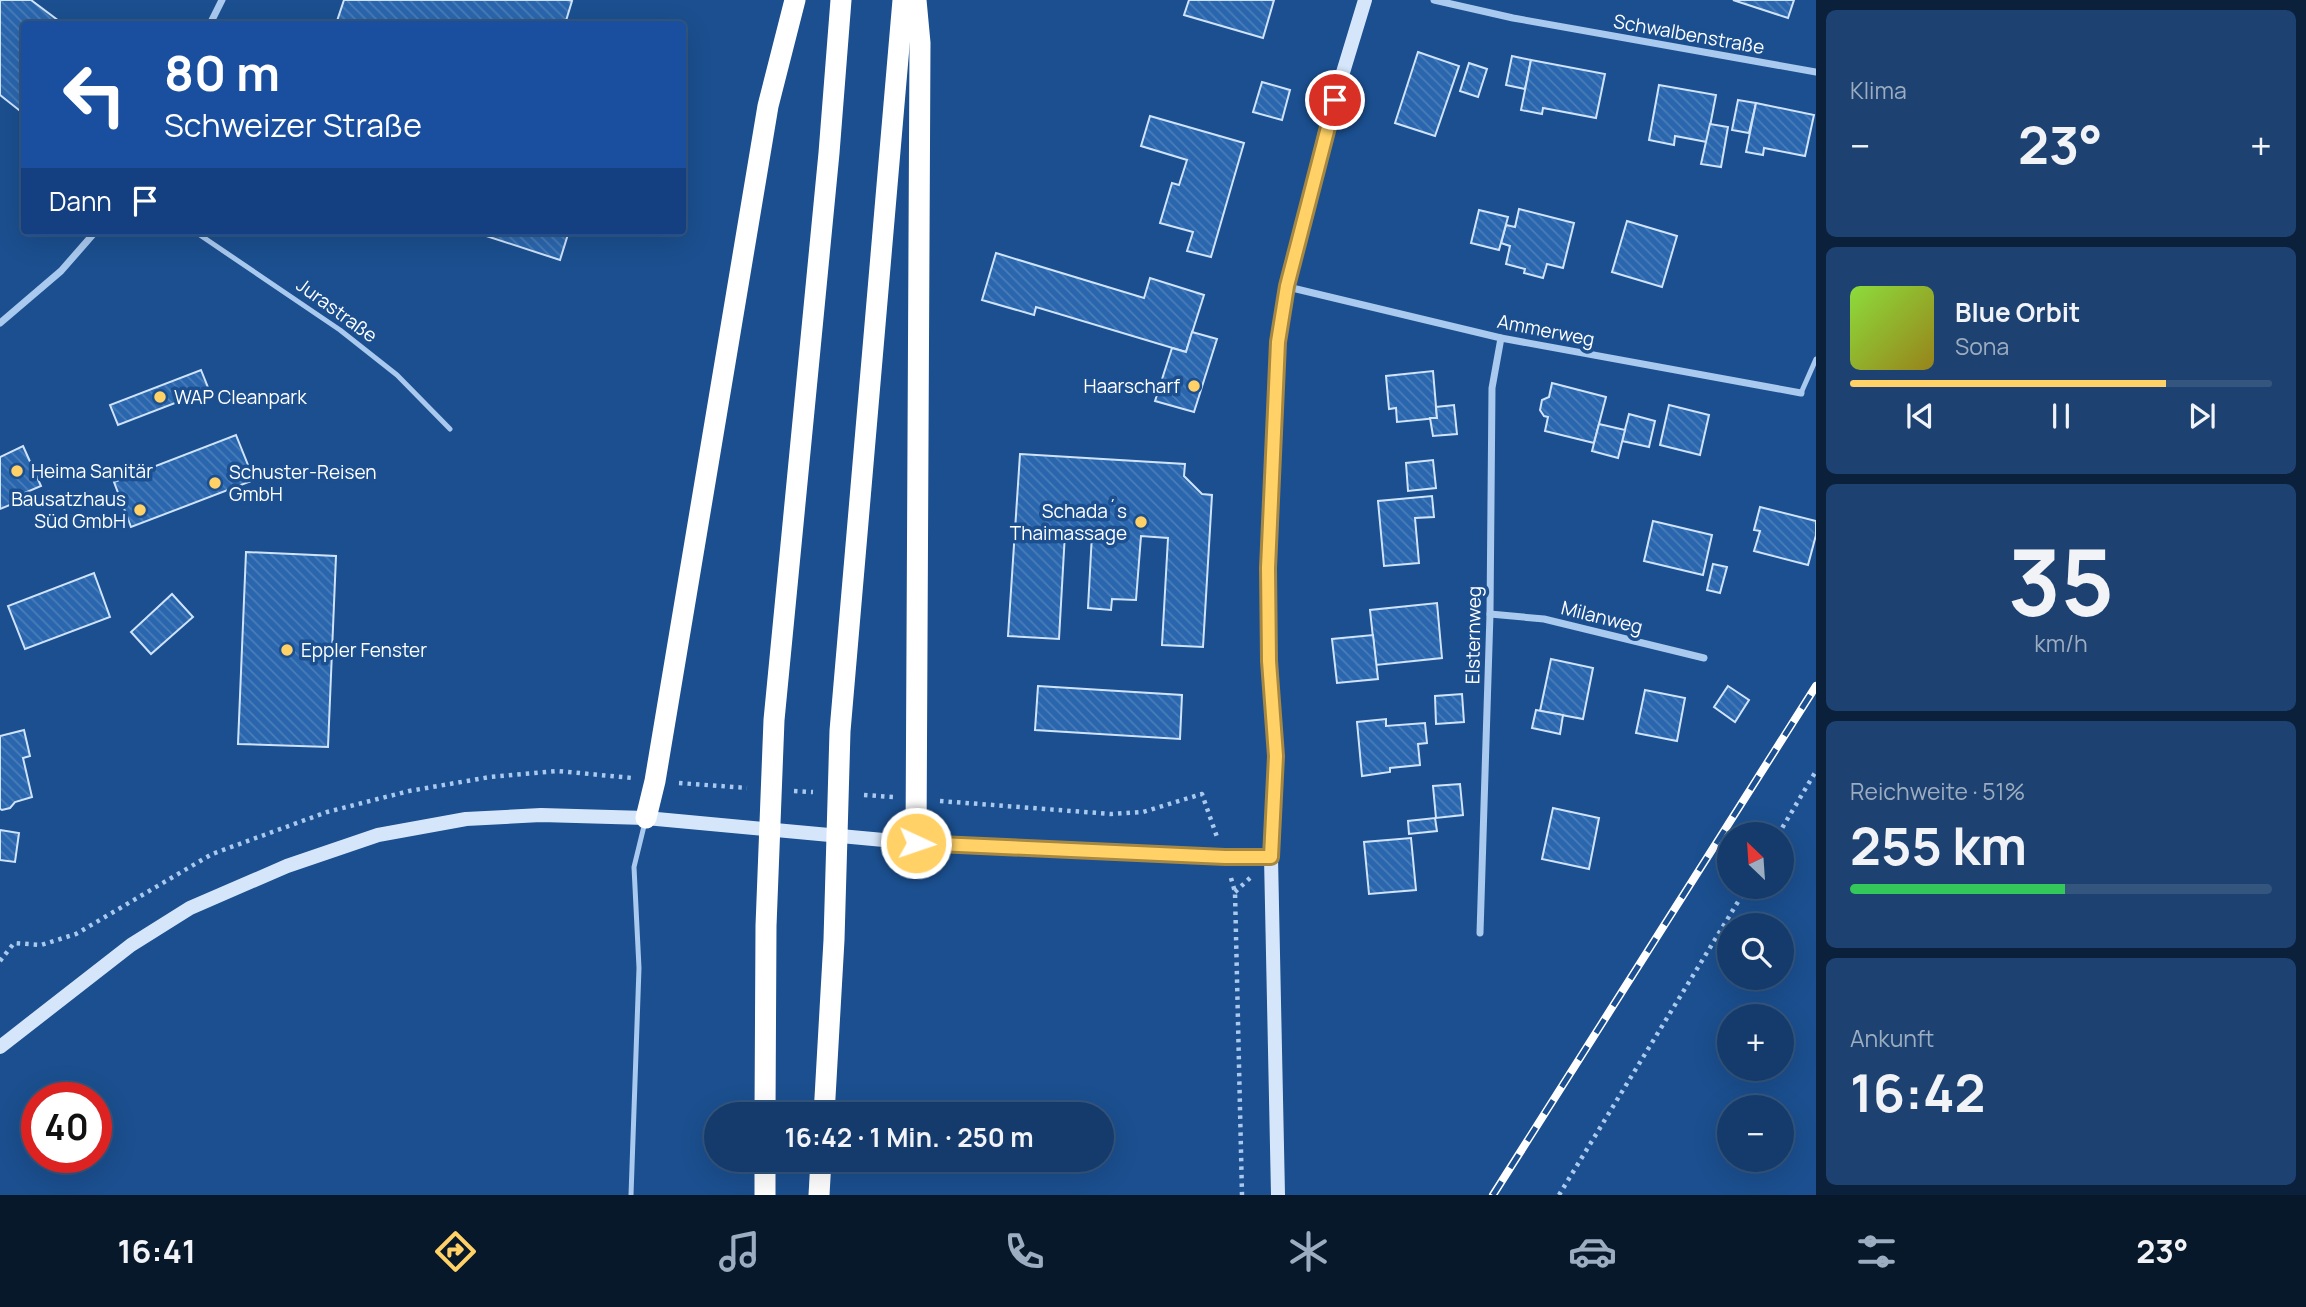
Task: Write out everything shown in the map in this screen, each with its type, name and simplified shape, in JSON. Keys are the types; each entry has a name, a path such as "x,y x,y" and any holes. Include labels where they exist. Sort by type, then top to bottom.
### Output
{"highway":[{"path":"646,818 655,781 768,106 795,0"},
{"path":"765,1102 766,926 774,720 829,153 841,0"},
{"path":"825,1102 834,940 840,731 903,0"},
{"path":"916,0 920,43 916,843"},
{"path":"765,1172 765,1195"},
{"path":"819,1195 820,1172"}],"street":[{"path":"212,21 222,0"},
{"path":"1278,1195 1271,857 1276,756 1269,661 1268,568 1278,342 1287,286 1327,125 1365,0"},
{"name":"Schwalbenstraße","path":"1434,0 1513,18 1816,72"},
{"path":"0,323 61,271 92,235"},
{"name":"Ammerweg","path":"1287,286 1501,338 1801,393"},
{"name":"Elsternweg","path":"1480,933 1490,614 1492,388 1501,338"},
{"name":"Milanweg","path":"1490,614 1544,619 1704,658"},
{"path":"1,1044 131,944 190,908 287,866 377,835 466,819 541,815 646,818 916,843 1271,857"}],"lane":[{"name":"Jurastraße","path":"200,235 340,330 397,375 450,429"},
{"path":"1801,393 1816,359"},
{"path":"631,1195 639,968 634,867 646,818"}],"path":[{"path":"1786,822 1816,771"},
{"path":"888,796 1111,814 1143,812 1202,794 1235,892 1242,1195"},
{"path":"1559,1195 1739,900"}],"building":[{"path":"0,0 31,0 59,21 21,21 21,112 0,95"},
{"path":"344,0 572,1 566,21 337,21"},
{"path":"1189,0 1274,0 1263,38 1184,15"},
{"path":"1733,0 1794,0 1788,18"},
{"path":"1418,52 1459,66 1435,136 1395,123"},
{"path":"1512,56 1531,60 1525,89 1506,85"},
{"path":"1531,60 1605,74 1596,118 1543,108 1542,114 1521,110"},
{"path":"1469,63 1487,69 1478,97 1460,91"},
{"path":"1262,82 1290,90 1282,120 1253,112"},
{"path":"1659,85 1716,95 1707,142 1675,136 1674,145 1649,140"},
{"path":"1738,100 1756,103 1749,133 1732,130"},
{"path":"1756,103 1814,115 1805,156 1764,148 1763,155 1746,152"},
{"path":"1150,116 1244,143 1211,257 1187,251 1193,232 1160,223 1172,183 1179,185 1187,160 1141,146"},
{"path":"1710,124 1728,127 1721,167 1701,164"},
{"path":"1519,209 1574,223 1563,268 1547,264 1543,278 1506,264 1510,246 1501,243 1506,225 1515,227"},
{"path":"1479,210 1508,217 1499,250 1471,243"},
{"path":"1627,221 1677,236 1662,287 1612,272"},
{"path":"483,235 568,235 560,260"},
{"path":"996,253 1144,298 1150,278 1204,295 1186,352 1036,307 1034,315 982,300"},
{"path":"1192,332 1217,339 1194,412 1155,401 1172,348 1186,352"},
{"name":"WAP Cleanpark","path":"201,370 209,390 118,425 110,405"},
{"path":"1433,371 1437,418 1397,422 1396,408 1389,409 1386,376"},
{"path":"1552,383 1606,397 1594,443 1545,431 1548,417 1540,410 1542,400 1549,397"},
{"path":"1454,405 1457,434 1433,436 1430,418 1437,418 1436,407"},
{"path":"1669,405 1709,415 1700,455 1660,445"},
{"path":"1629,414 1655,421 1649,447 1622,441"},
{"path":"1599,424 1625,430 1618,458 1592,451"},
{"path":"236,435 254,480 131,527 114,482"},
{"name":"Heima Sanitär","path":"23,446 41,486 15,497 17,502 0,509 0,457"},
{"path":"1020,454 1185,464 1184,476 1202,494 1212,495 1203,647 1162,645 1168,538 1141,536 1136,600 1112,599 1111,610 1088,608 1092,534 1065,533 1059,639 1008,636"},
{"path":"1433,460 1436,488 1408,491 1406,463"},
{"path":"1432,496 1434,517 1415,518 1419,563 1384,566 1378,501"},
{"path":"1760,507 1816,521 1816,535 1808,565 1754,551 1760,531 1754,530"},
{"path":"1653,521 1712,535 1703,575 1644,561"},
{"name":"Eppler Fenster","path":"246,552 336,556 328,747 238,744"},
{"path":"1713,564 1727,567 1720,593 1707,590"},
{"path":"94,573 110,617 25,649 8,606"},
{"path":"172,594 193,617 151,654 131,632"},
{"path":"1437,603 1442,658 1376,665 1370,610"},
{"path":"1373,635 1378,679 1337,683 1332,639"},
{"path":"1551,659 1593,668 1583,719 1540,711"},
{"path":"1038,686 1182,695 1180,739 1035,730"},
{"path":"1728,686 1749,700 1735,722 1714,707"},
{"path":"1645,690 1685,698 1677,741 1636,733"},
{"path":"1462,694 1464,722 1436,724 1435,696"},
{"path":"1536,710 1563,715 1560,734 1532,728"},
{"path":"1386,719 1386,726 1425,723 1427,743 1418,744 1420,765 1390,768 1390,772 1362,776 1357,722"},
{"path":"24,730 30,756 23,758 32,797 15,802 10,808 2,810 0,736"},
{"path":"1460,784 1463,815 1436,818 1433,786"},
{"path":"1553,808 1599,818 1589,869 1542,859"},
{"path":"1435,818 1437,831 1409,834 1408,821"},
{"path":"0,830 19,833 15,862 0,860"},
{"path":"1411,838 1416,890 1369,894 1364,842"}],"railway":[{"path":"1493,1195 1816,686"}],"place":[{"name":"Haarscharf","path":"1194,386"},
{"name":"WAP Cleanpark","path":"160,397"},
{"name":"Heima Sanitär","path":"17,471"},
{"name":"Schuster-Reisen GmbH","path":"215,483"},
{"name":"Bausatzhaus Süd GmbH","path":"140,510"},
{"name":"Schada´s Thaimassage","path":"1141,522"},
{"name":"Eppler Fenster","path":"287,650"}],"route":[{"path":"916,843 1271,857 1276,756 1269,661 1268,568 1278,342 1287,286 1335,100"}]}
